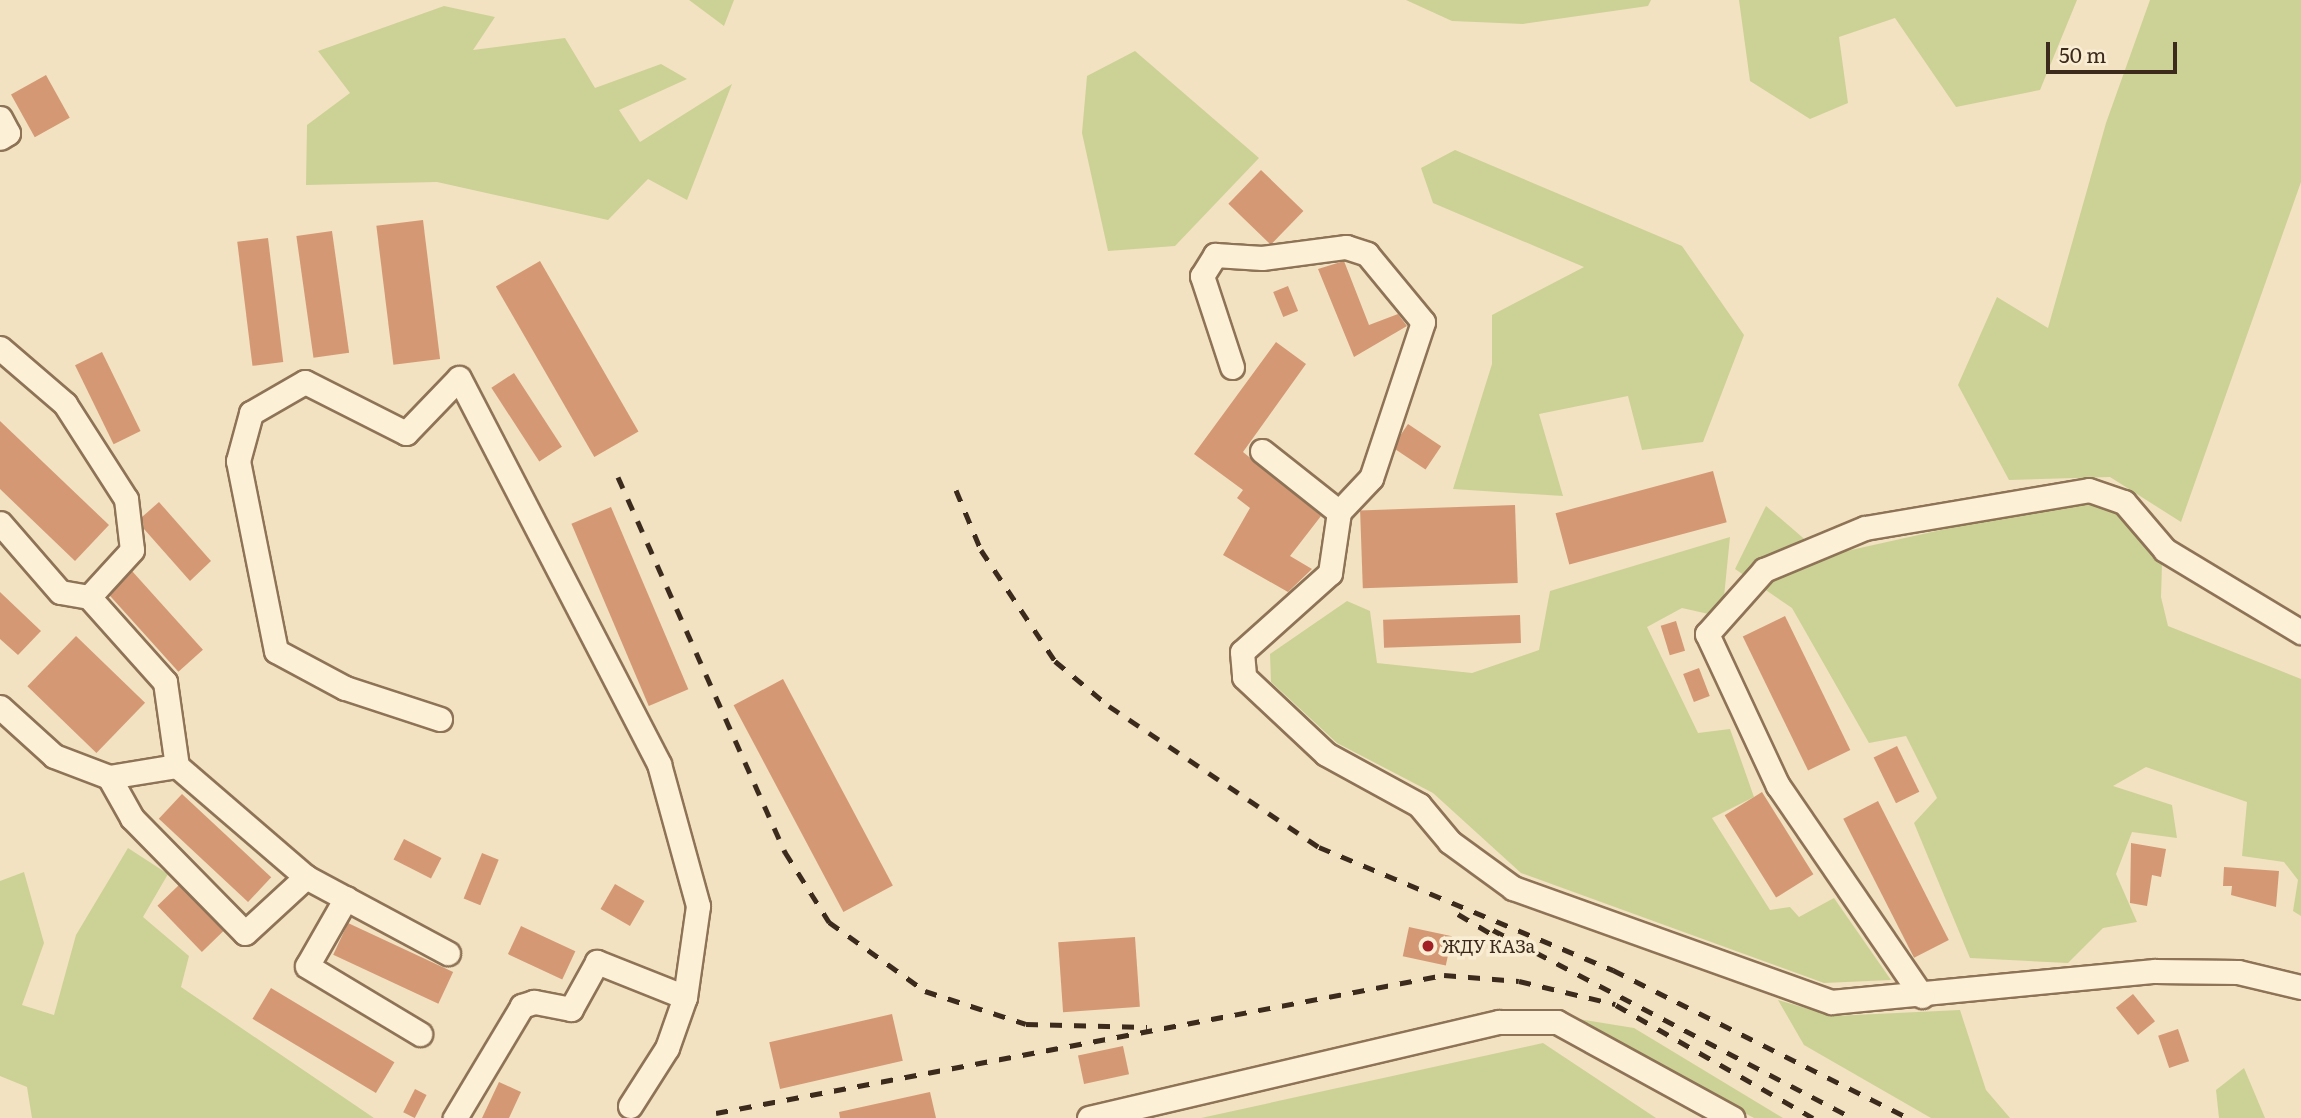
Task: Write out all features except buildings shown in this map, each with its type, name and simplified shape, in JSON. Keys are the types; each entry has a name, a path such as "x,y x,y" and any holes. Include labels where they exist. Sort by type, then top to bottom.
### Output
{"lane":[{"path":"0,118 8,132 0,138"},
{"path":"1232,367 1202,276 1215,255 1262,258 1346,247 1367,254 1423,322 1371,478 1339,512 1330,573 1242,652 1244,677 1326,754 1419,806 1450,842 1513,888 1831,1002 1922,996 2155,971 2238,972 2301,987"},
{"path":"0,348 65,404 127,499 132,550 89,597"},
{"path":"440,719 345,688 276,651 238,461 251,413 305,382 406,433 459,378 659,764 698,906 685,997 667,1048 630,1106"},
{"path":"1262,451 1339,512"},
{"path":"1922,996 1832,872 1778,786 1707,634 1764,570 1865,528 2089,490 2124,502 2165,550 2301,632"},
{"path":"0,523 60,592 89,597 165,682 177,766 306,877 448,953"},
{"path":"0,707 54,756 109,777 177,766"},
{"path":"109,777 132,818 245,933 306,877"},
{"path":"346,898 307,966 420,1034"},
{"path":"455,1118 522,1006 534,1002 571,1009 597,961 685,997"},
{"path":"1089,1118 1499,1022 1557,1022 1732,1118"}],"green space":[{"path":"689,0 734,0 724,26"},
{"path":"1406,0 1651,0 1648,6 1523,24 1452,21"},
{"path":"1739,0 2077,0 2040,90 1956,107 1895,18 1839,37 1848,103 1810,119 1750,81"},
{"path":"2150,0 2301,0 2301,182 2181,522 2110,477 2009,480 1958,385 1997,297 2048,328 2106,123"},
{"path":"444,6 495,17 473,50 565,38 595,88 661,64 687,79 619,110 640,142 732,84 687,200 648,179 608,220 437,182 306,185 307,125 350,93 318,51"},
{"path":"1135,51 1259,158 1175,246 1108,251 1082,133 1087,76"},
{"path":"1455,150 1682,246 1744,335 1703,442 1642,450 1628,396 1539,414 1563,496 1453,489 1492,364 1492,315 1584,267 1433,203 1421,168"},
{"path":"2094,496 2163,531 2161,597 2168,626 2301,679 2301,916 2293,911 2298,880 2284,862 2242,856 2247,802 2146,767 2113,786 2172,805 2177,838 2132,832 2116,874 2137,922 2103,928 2068,963 1970,958 1914,823 1937,798 1906,736 1869,743 1792,608 1735,569 1766,506 1824,556"},
{"path":"1730,537 1722,617 1682,608 1647,627 1698,733 1730,729 1754,797 1712,818 1770,910 1790,907 1799,917 1834,898 1891,980 1824,983 1521,873 1433,793 1337,743 1271,682 1270,654 1347,601 1370,611 1377,663 1472,673 1539,650 1550,591"},
{"path":"128,848 168,874 143,917 189,956 181,987 374,1118 32,1118 27,1087 0,1076 0,881 24,872 44,943 22,1005 54,1015 76,935"},
{"path":"1778,1000 1833,1016 1960,1010 1986,1090 2010,1118 1931,1118 1804,1045"},
{"path":"1566,1017 1634,1028 1783,1118 1754,1118"},
{"path":"1543,1043 1656,1118 1201,1118"},
{"path":"2244,1068 2265,1118 2219,1118 2216,1090"}],"railway":[{"path":"618,477 785,852 829,922 925,991 1026,1024 1147,1027"},
{"path":"956,490 981,550 1055,661 1109,706 1319,847 1613,970 1909,1118"},
{"path":"1458,914 1500,939"},
{"path":"1493,930 1853,1118"},
{"path":"716,1113 1444,975 1519,981 1615,1004"},
{"path":"1616,1005 1813,1118"}],"place":[{"name":"ЖДУ КАЗа","path":"1428,946"}]}
